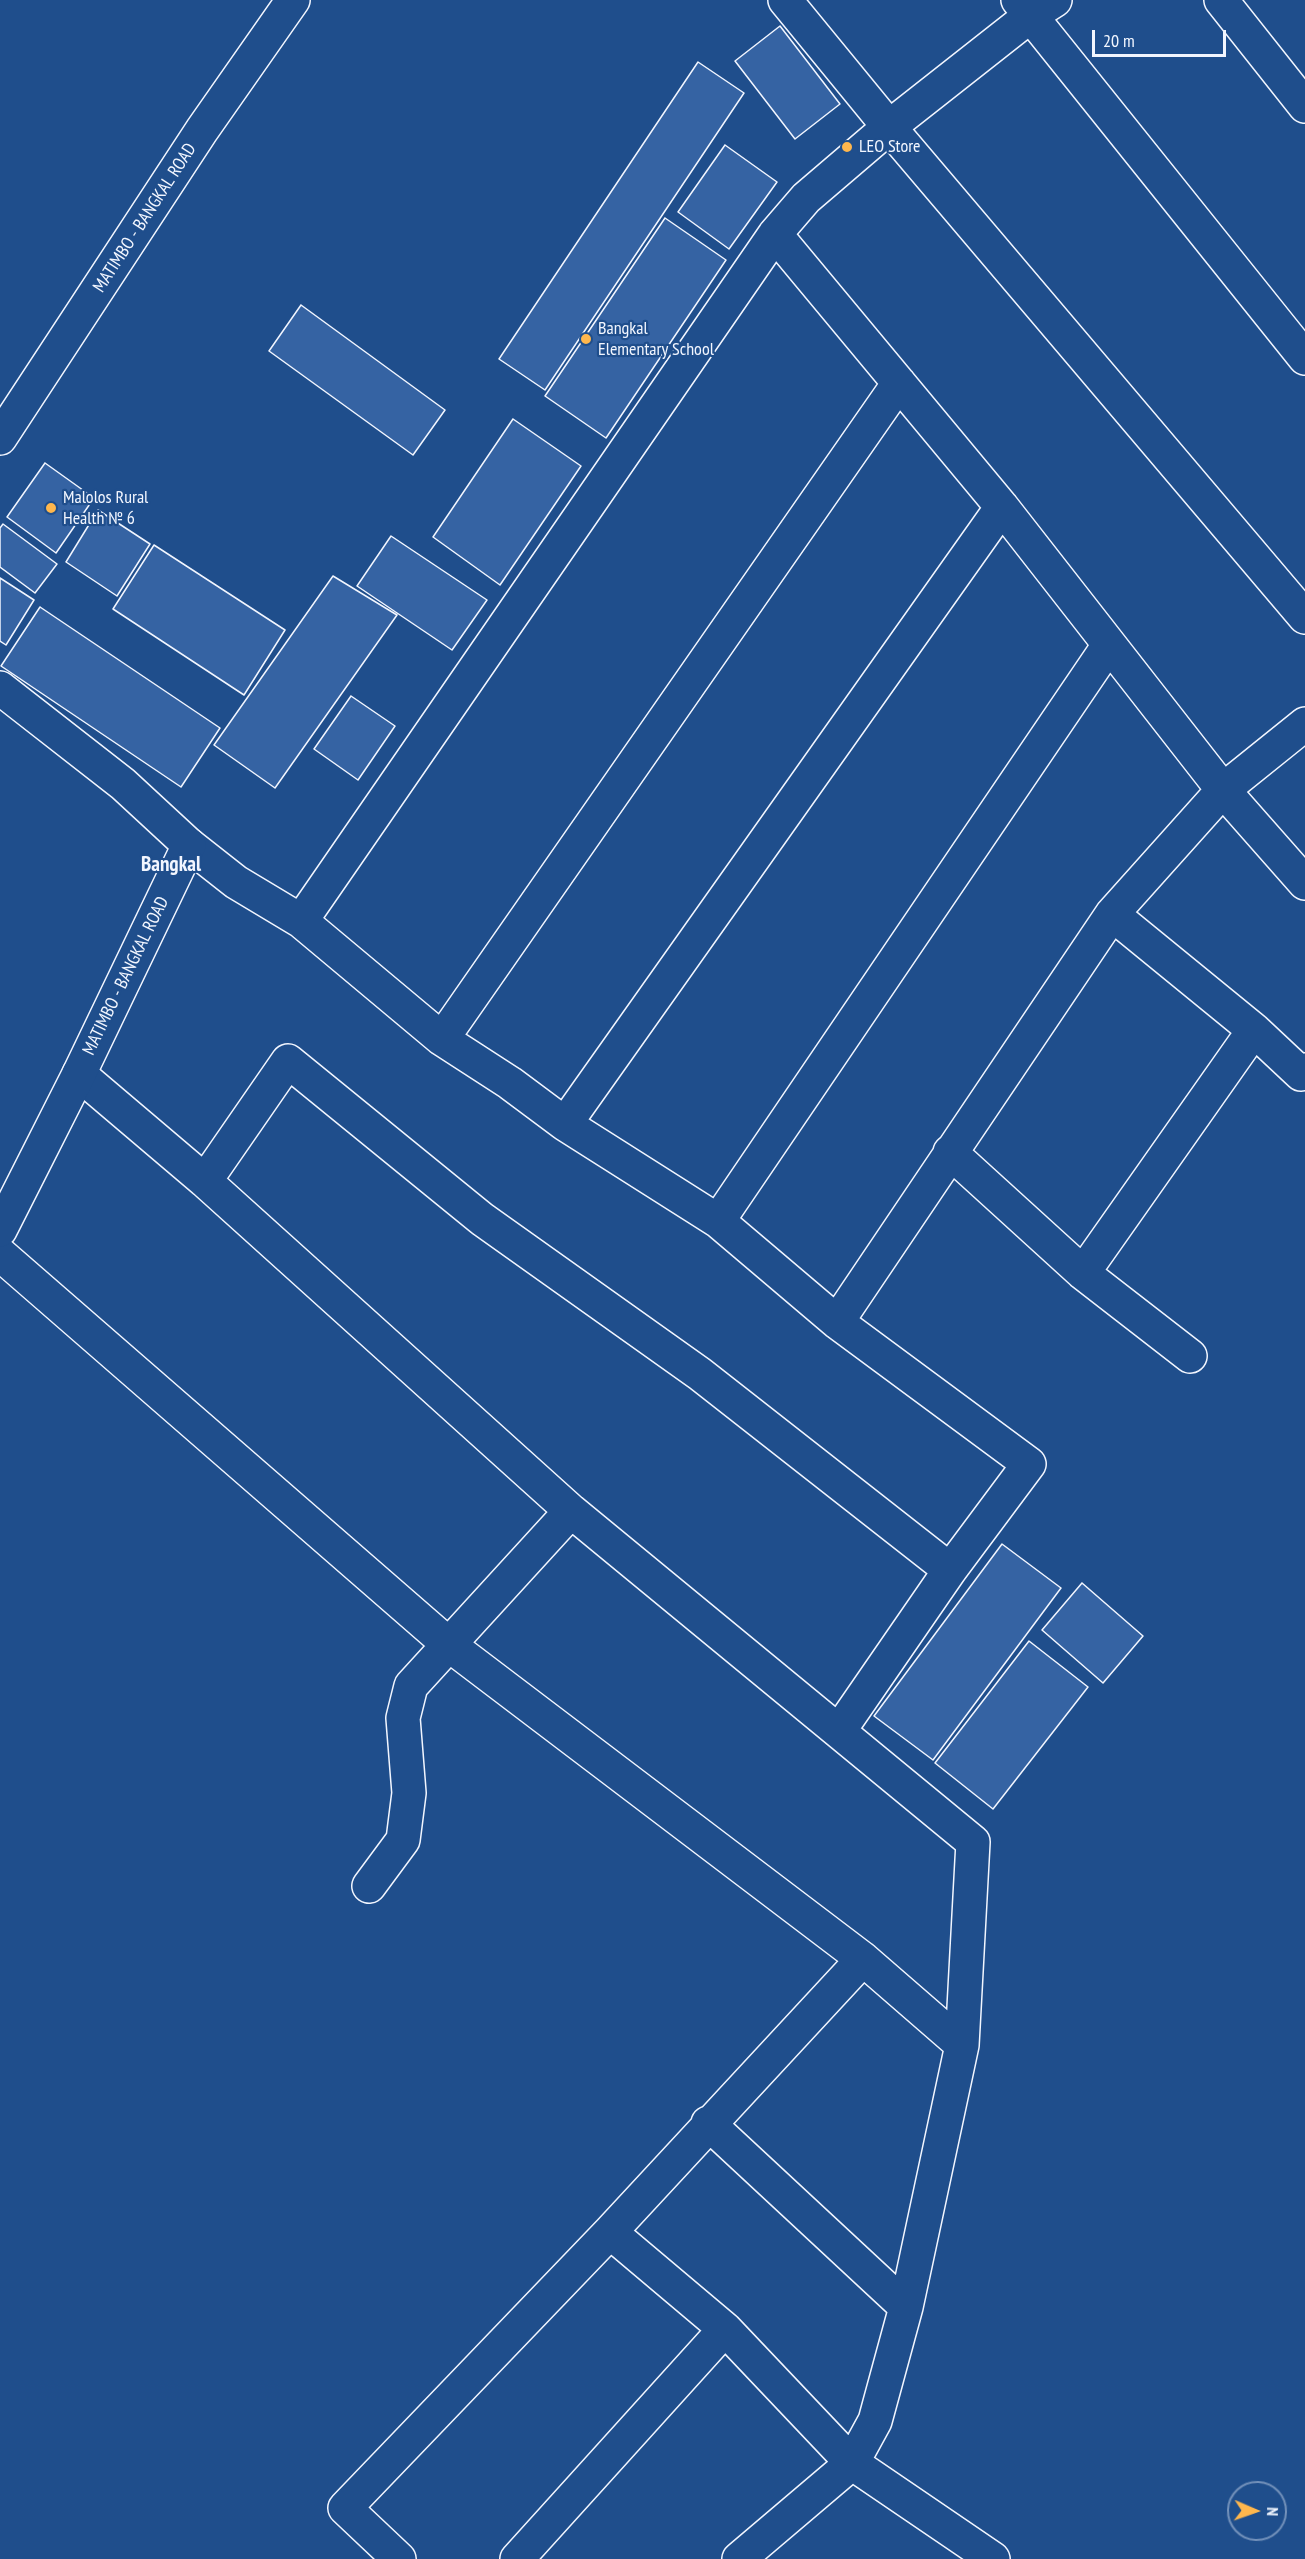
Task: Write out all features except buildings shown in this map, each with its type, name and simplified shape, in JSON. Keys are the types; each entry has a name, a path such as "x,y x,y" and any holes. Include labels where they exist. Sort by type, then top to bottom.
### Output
{"street":[{"name":"MATIMBO - BANGKAL ROAD","path":"0,438 202,130 293,0"},
{"path":"785,0 888,127 1305,617"},
{"path":"1221,0 1305,106"},
{"path":"301,921 775,234 806,198 1034,5 1305,358"},
{"path":"775,234 1002,507 1223,790 1305,883"},
{"path":"442,1039 899,383"},
{"path":"565,1124 1002,507"},
{"path":"718,1221 1109,645"},
{"path":"0,688 123,784 189,845 236,882 301,921 442,1039 510,1083 565,1124 718,1221 837,1322 1029,1464 950,1570 839,1731"},
{"path":"837,1322 1112,914 1223,790 1305,724"},
{"name":"MATIMBO - BANGKAL ROAD","path":"0,1230 79,1074 189,845"},
{"path":"1112,914 1254,1030 1301,1074 1305,1070"},
{"path":"1083,1273 1254,1030"},
{"path":"205,1181 288,1061 482,1219 700,1374 950,1570"},
{"path":"79,1074 205,1181 571,1511 973,1842 962,2045 906,2307 875,2421 852,2463 739,2559"},
{"path":"950,1152 1083,1273 1190,1356"},
{"path":"0,1254 448,1644 863,1959 962,2045"},
{"path":"369,1886 404,1839 409,1793 402,1718 411,1686 571,1511"},
{"path":"399,2559 345,2508 610,2232 708,2123 863,1959"},
{"path":"708,2123 906,2307"},
{"path":"610,2232 725,2329 852,2463 993,2559"},
{"path":"517,2559 725,2329"}],"place":[{"name":"LEO Store","path":"847,147"},
{"name":"Bangkal Elementary School","path":"586,339"},
{"name":"Malolos Rural Health № 6","path":"51,508"}],"district":[{"name":"Bangkal","path":"171,865"}]}
